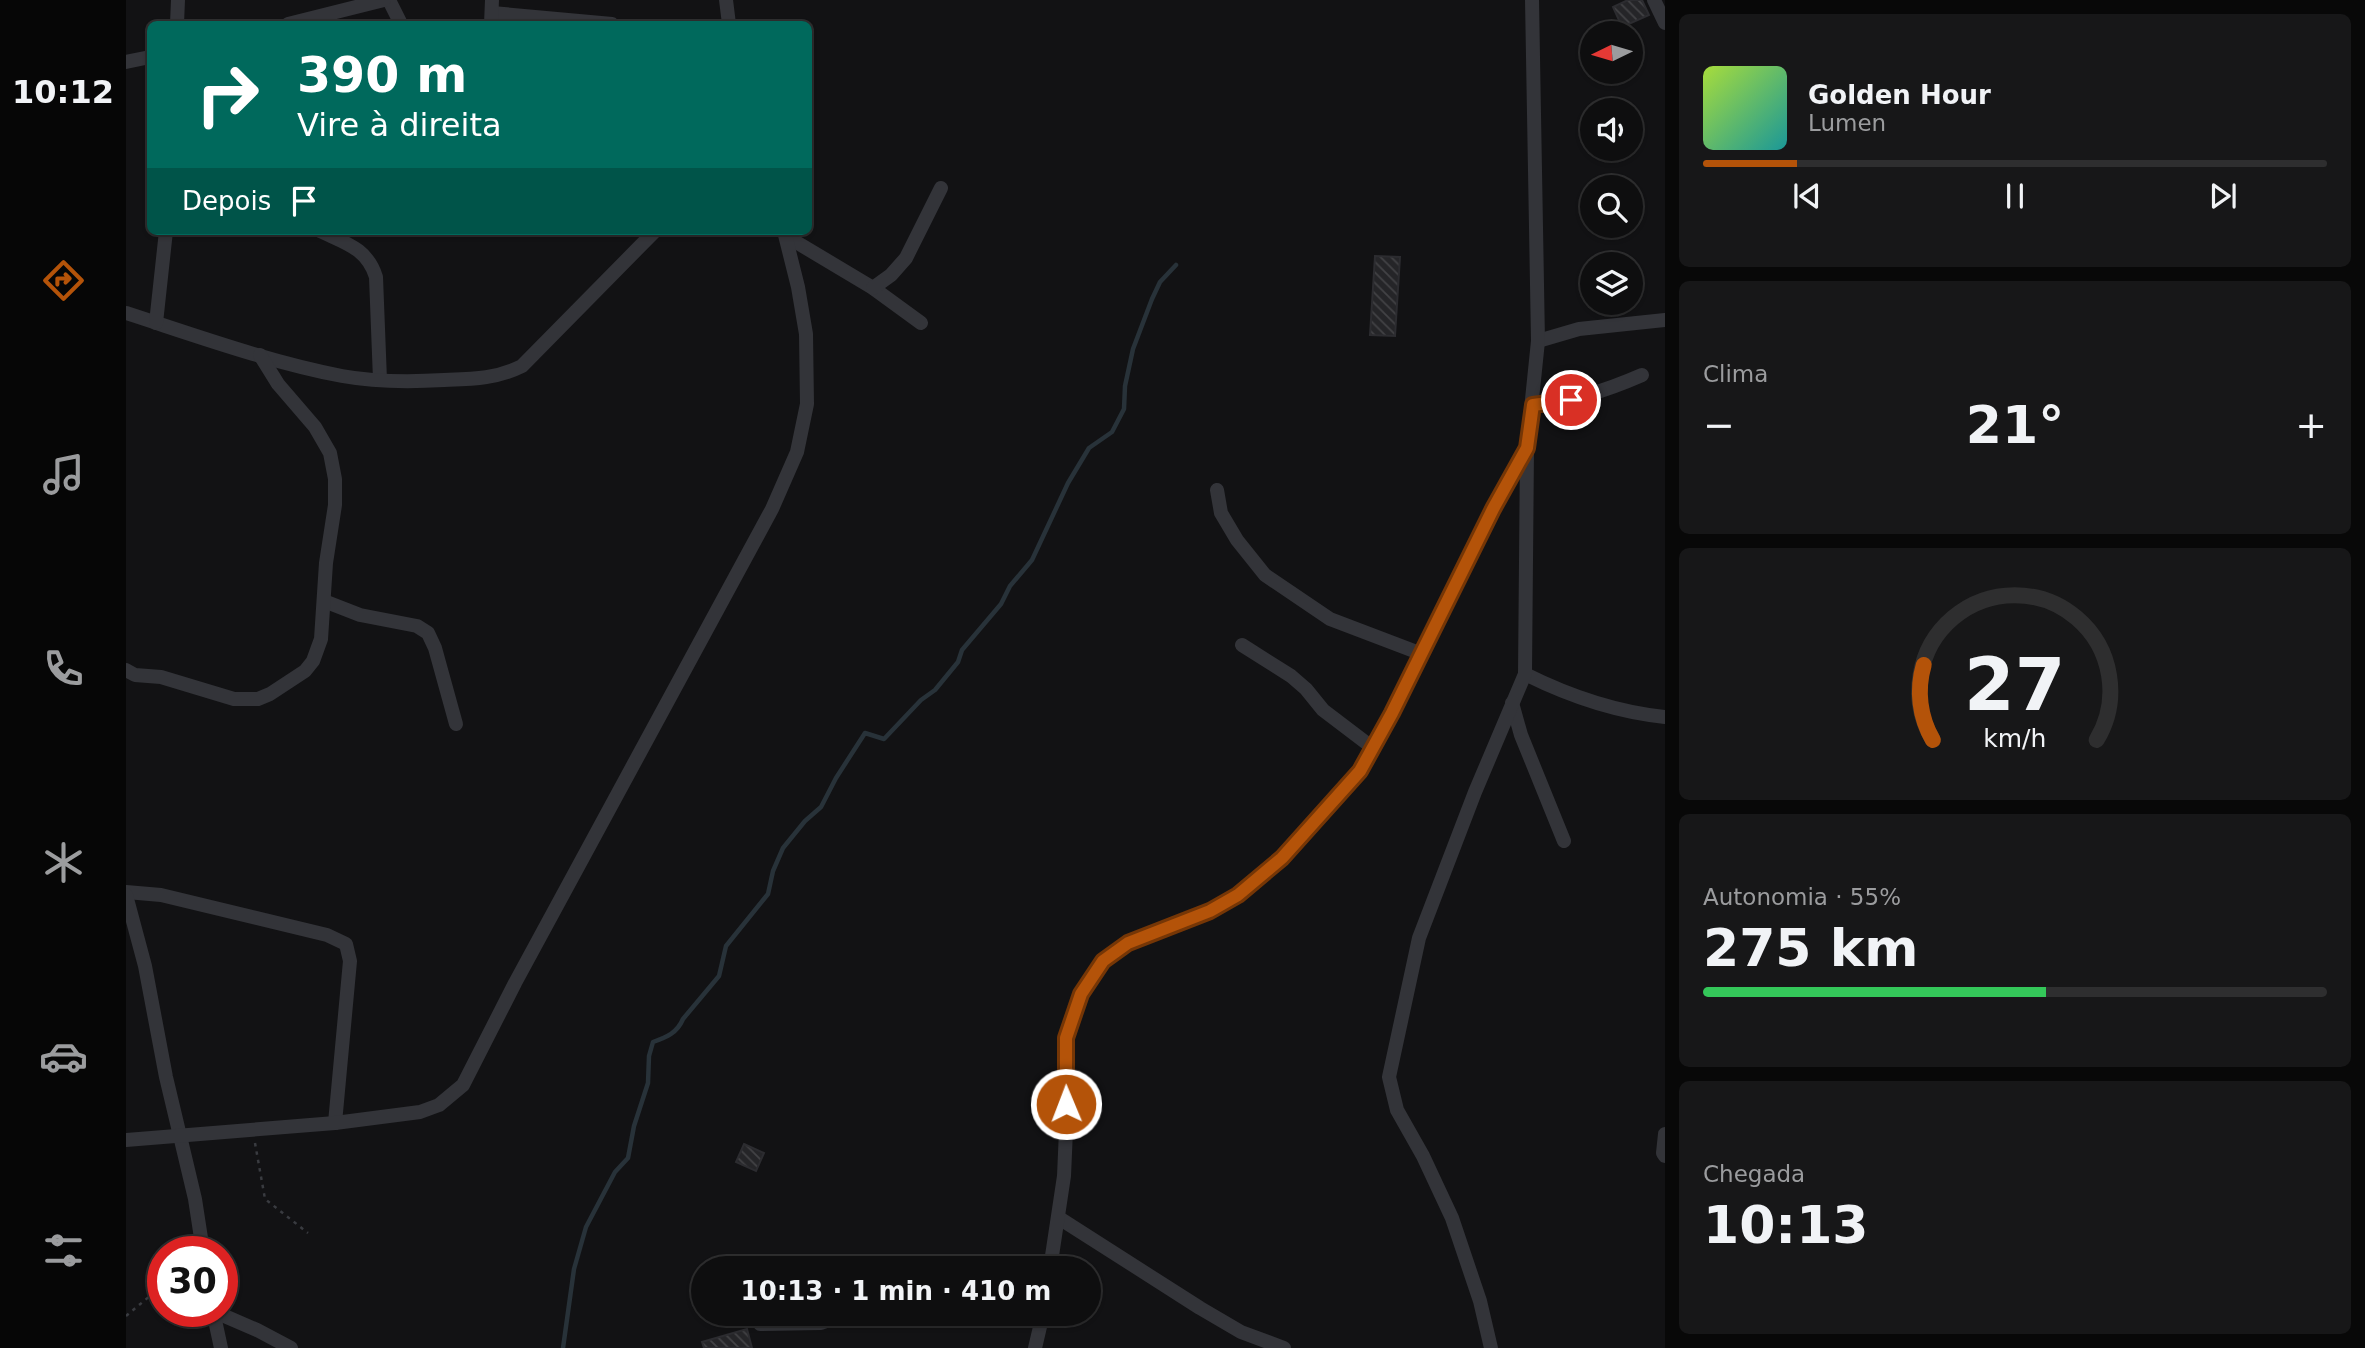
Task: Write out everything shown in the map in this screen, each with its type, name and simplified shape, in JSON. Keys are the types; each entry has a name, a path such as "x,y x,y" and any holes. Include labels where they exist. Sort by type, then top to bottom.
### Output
{"street":[{"path":"177,21 178,0"},
{"path":"300,21 384,0"},
{"path":"389,0 400,21"},
{"path":"726,0 729,21"},
{"path":"1491,1348 1480,1301 1452,1218 1423,1156 1397,1110 1389,1077 1419,938 1475,792 1525,674 1527,448 1538,341 1532,0"},
{"path":"1654,0 1665,23"},
{"path":"492,12 582,21"},
{"path":"126,62 147,58"},
{"path":"873,288 891,275 906,258 941,188"},
{"path":"156,323 166,235"},
{"path":"328,235 361,251 376,277 380,380"},
{"path":"126,313 260,355 342,376 380,380 485,379 522,366 651,235"},
{"path":"126,1140 335,1123 420,1112 439,1105 463,1085 515,983 772,509 797,452 807,404 806,334 785,235"},
{"path":"788,235 873,288 921,323"},
{"path":"1538,341 1579,329 1665,320"},
{"path":"126,670 135,675 161,677 234,699 258,699 305,671 313,661 321,639 326,563 335,505 335,479 330,453 315,427 278,384 260,355"},
{"path":"1533,405 1592,395 1642,375"},
{"path":"1052,1256 1059,1218 1066,1130 1066,1038 1081,994 1103,961 1128,943 1210,911 1238,895 1282,858 1360,771 1422,654 1493,509 1527,448"},
{"path":"1217,489 1221,513 1237,540 1265,575 1330,619 1422,654"},
{"path":"324,601 360,615 417,626 428,633 435,648 456,724"},
{"path":"1242,645 1291,676 1323,710 1373,748"},
{"path":"1525,674 1559,691 1633,714 1665,717"},
{"path":"1512,703 1521,735 1564,841"},
{"path":"201,1236 145,966 126,894 174,898 327,935 346,944 351,961 335,1123"},
{"path":"1665,1134 1665,1156"},
{"path":"1059,1218 1220,1320 1241,1332 1284,1348"},
{"path":"238,1322 291,1348"},
{"path":"1035,1348 1040,1326"},
{"path":"217,1327 222,1348"}],"path":[{"path":"253,1130 265,1199 308,1233"},
{"path":"126,1316 147,1298"}],"building":[{"path":"1628,0 1642,0 1649,15 1636,21 1619,21 1613,7"},
{"path":"1375,256 1400,257 1395,336 1370,335"},
{"path":"744,1144 764,1153 756,1171 736,1162"},
{"path":"747,1329 752,1348 704,1348 702,1342"}],"waterway":[{"path":"563,1348 574,1269 586,1227 615,1172 628,1158 634,1126 648,1083 649,1056 653,1042 675,1031 719,976 726,946 768,894 773,871 783,848 805,821 821,807 865,733 884,739 921,700 935,690 958,662 962,650 1001,604 1010,586 1032,560 1068,483 1089,448 1112,432 1124,409 1125,386 1133,349 1160,282 1176,265"}],"route":[{"path":"1066,1104 1066,1038 1081,994 1103,961 1128,943 1210,911 1238,895 1282,858 1360,771 1392,713 1493,509 1527,448 1533,405 1571,400"}]}
